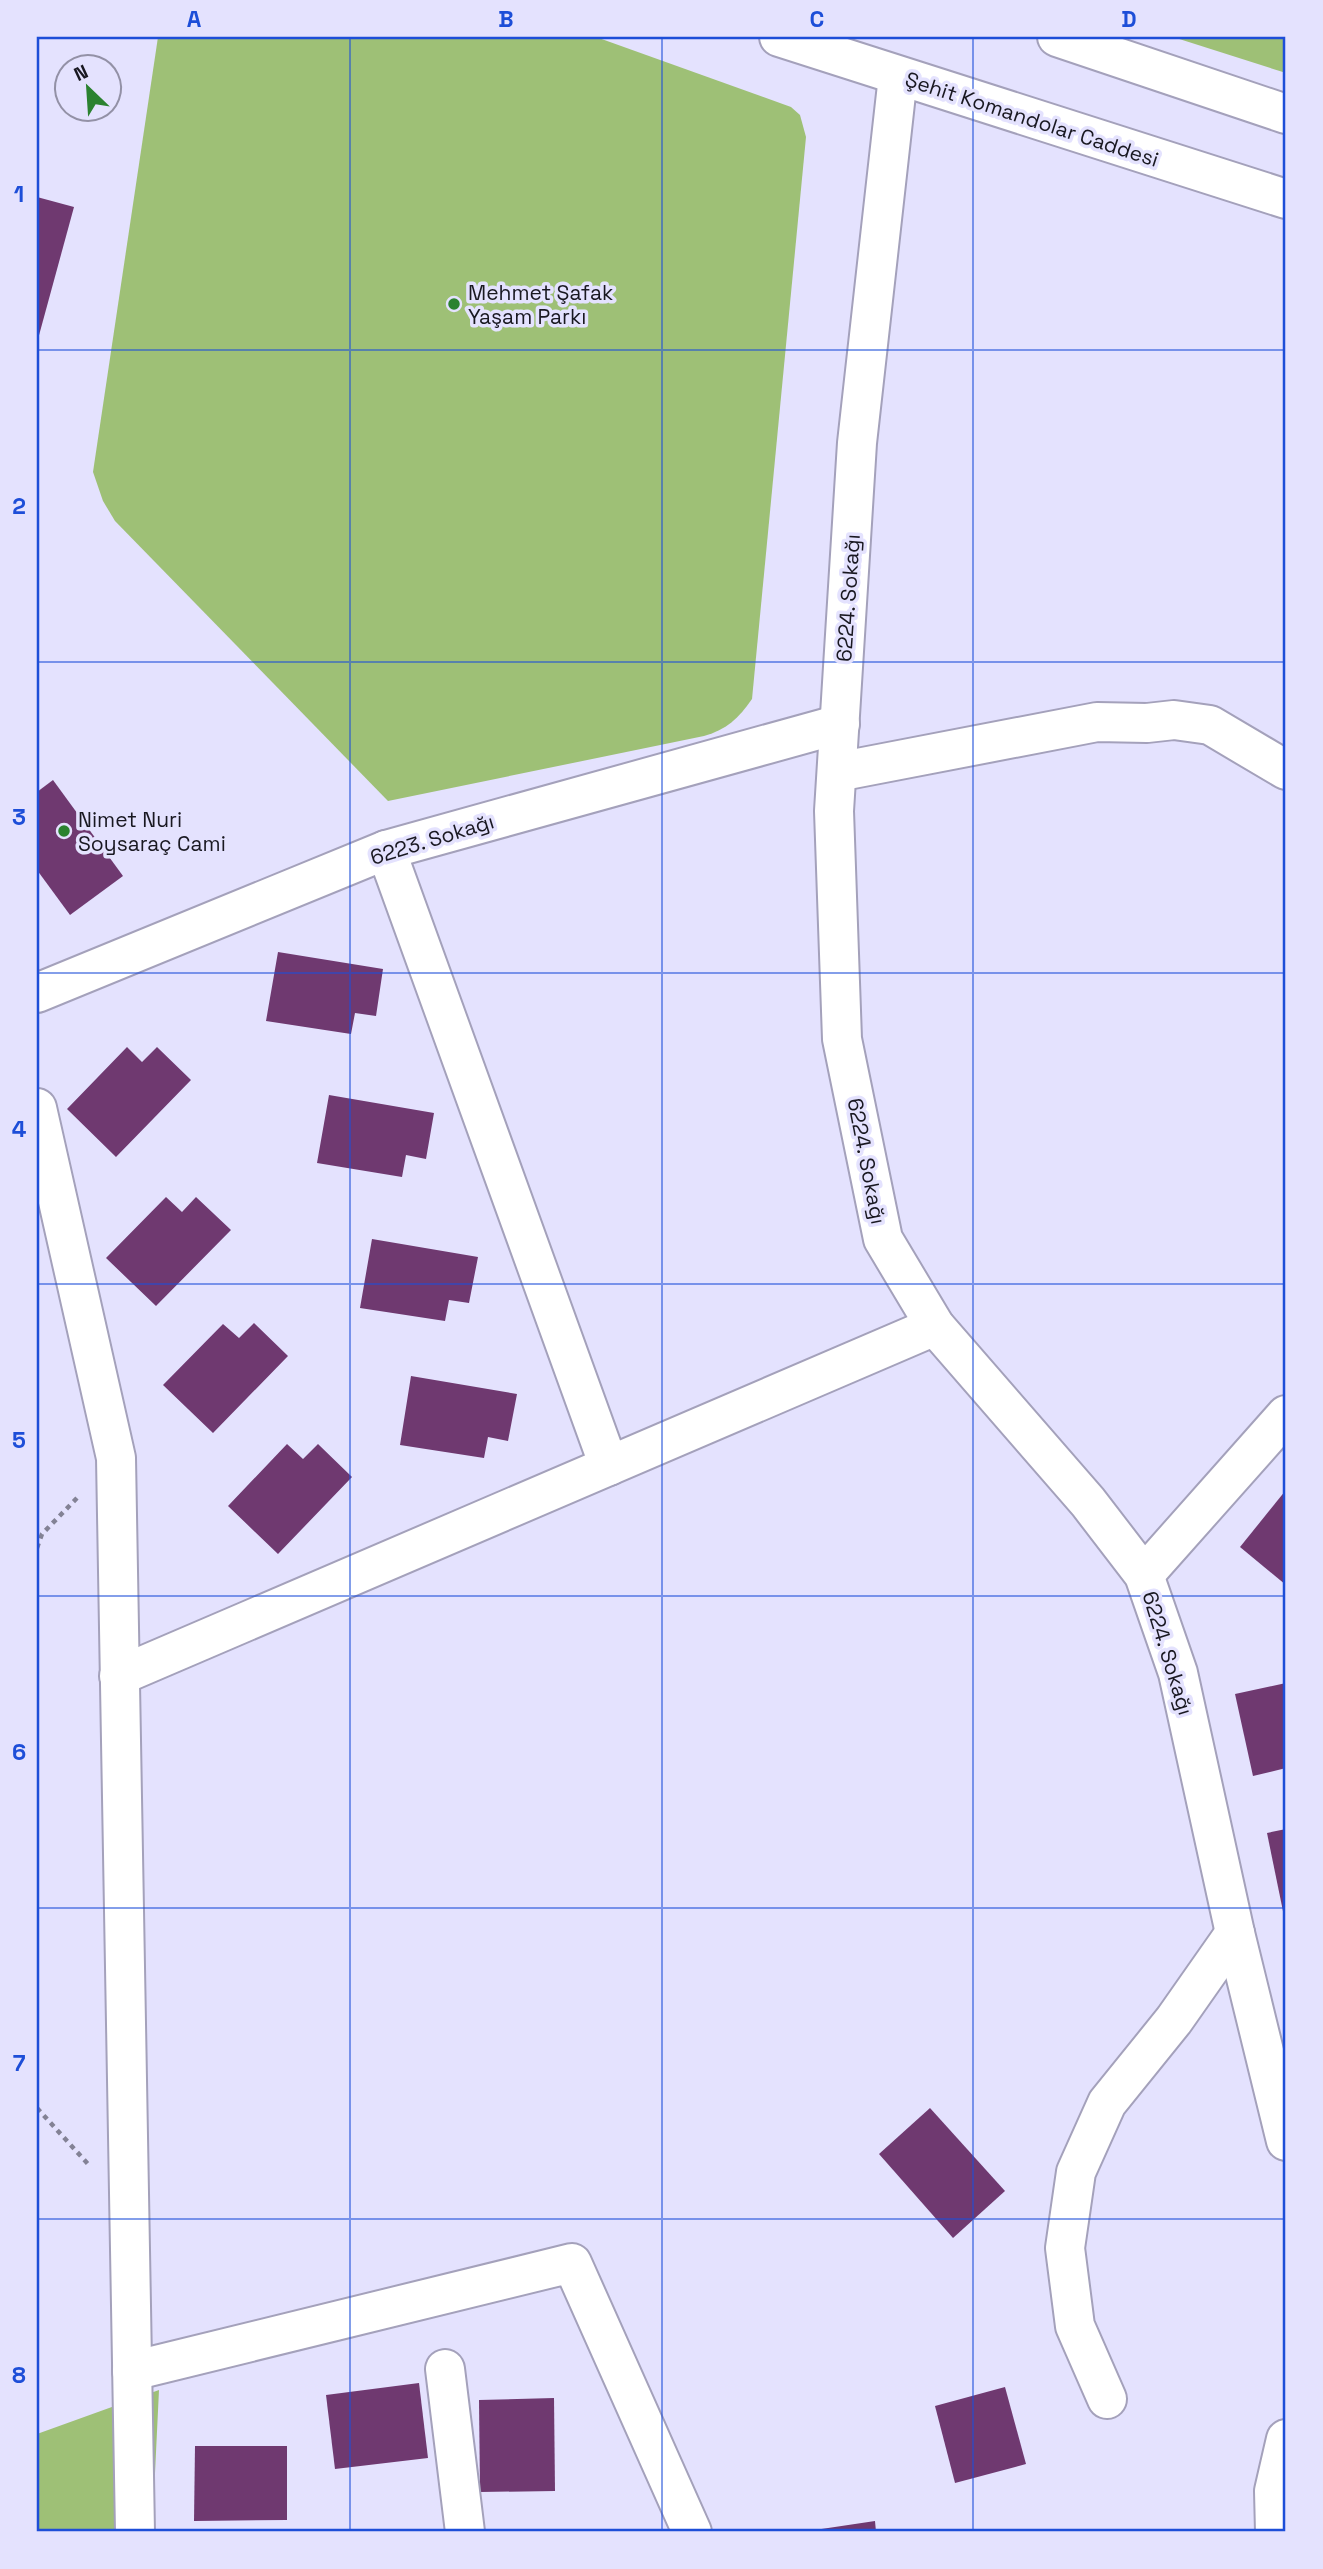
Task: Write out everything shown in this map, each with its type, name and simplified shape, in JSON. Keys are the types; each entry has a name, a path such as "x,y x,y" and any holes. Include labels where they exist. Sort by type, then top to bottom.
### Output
{"street":[{"name":"Şehit Komandolar Caddesi","path":"779,37 1286,199"},
{"path":"1057,37 1286,114"},
{"name":"6224. Sokağı","path":"898,76 857,443 834,811 842,1039 883,1239 935,1326 1088,1502 1144,1575 1178,1673 1235,1933 1286,2141"},
{"path":"837,772 1097,722 1147,723 1174,720 1210,725 1286,770"},
{"name":"6223. Sokağı","path":"37,993 386,850 840,724"},
{"path":"386,850 608,1466"},
{"path":"37,1108 116,1458 135,2532"},
{"path":"119,1676 935,1326"},
{"path":"1144,1575 1286,1415"},
{"path":"1107,2399 1075,2326 1065,2248 1076,2172 1107,2103 1174,2020 1235,1933"},
{"path":"132,2371 572,2263 692,2532"},
{"path":"445,2369 465,2532"},
{"path":"1275,2532 1274,2491 1286,2439"}],"path":[{"path":"37,2109 129,2208"}],"green space":[{"name":"Mehmet Şafak Yaşam Parkı","path":"158,37 596,37 791,107 800,115 806,137 752,699 731,722 704,736 388,801 115,521 103,501 93,472"},
{"path":"1173,37 1286,37 1286,73"},
{"path":"159,2390 154,2532 37,2532 37,2434"}],"building":[{"path":"37,197 74,207 38,339 37,339"},
{"name":"Nimet Nuri Soysaraç Cami","path":"53,780 123,876 70,915 37,870 37,792"},
{"path":"278,952 383,969 376,1016 355,1013 351,1034 266,1021"},
{"path":"127,1047 142,1062 157,1047 191,1080 116,1157 67,1109"},
{"path":"329,1095 434,1113 426,1159 406,1155 402,1177 317,1163"},
{"path":"166,1197 182,1212 196,1197 231,1230 156,1306 106,1258"},
{"path":"372,1239 478,1257 469,1303 449,1300 445,1321 360,1308"},
{"path":"254,1323 288,1356 213,1433 163,1385 223,1324 239,1338"},
{"path":"411,1376 517,1394 508,1441 488,1437 484,1458 400,1445"},
{"path":"287,1444 303,1459 318,1444 352,1477 278,1554 228,1506"},
{"path":"1286,1490 1286,1585 1240,1547"},
{"path":"1286,1683 1286,1768 1253,1776 1235,1694"},
{"path":"1286,1829 1286,1921 1285,1921 1267,1833"},
{"path":"930,2108 1005,2191 953,2238 879,2154"},
{"path":"419,2383 428,2458 335,2469 326,2395"},
{"path":"1005,2387 1026,2464 955,2483 935,2406"},
{"path":"554,2398 555,2491 480,2492 479,2400"},
{"path":"195,2446 287,2446 287,2520 194,2521"},
{"path":"875,2521 876,2532 808,2532 808,2531"}],"place":[{"name":"Mehmet Şafak Yaşam Parkı","path":"454,304"},
{"name":"Nimet Nuri Soysaraç Cami","path":"64,831"}]}
